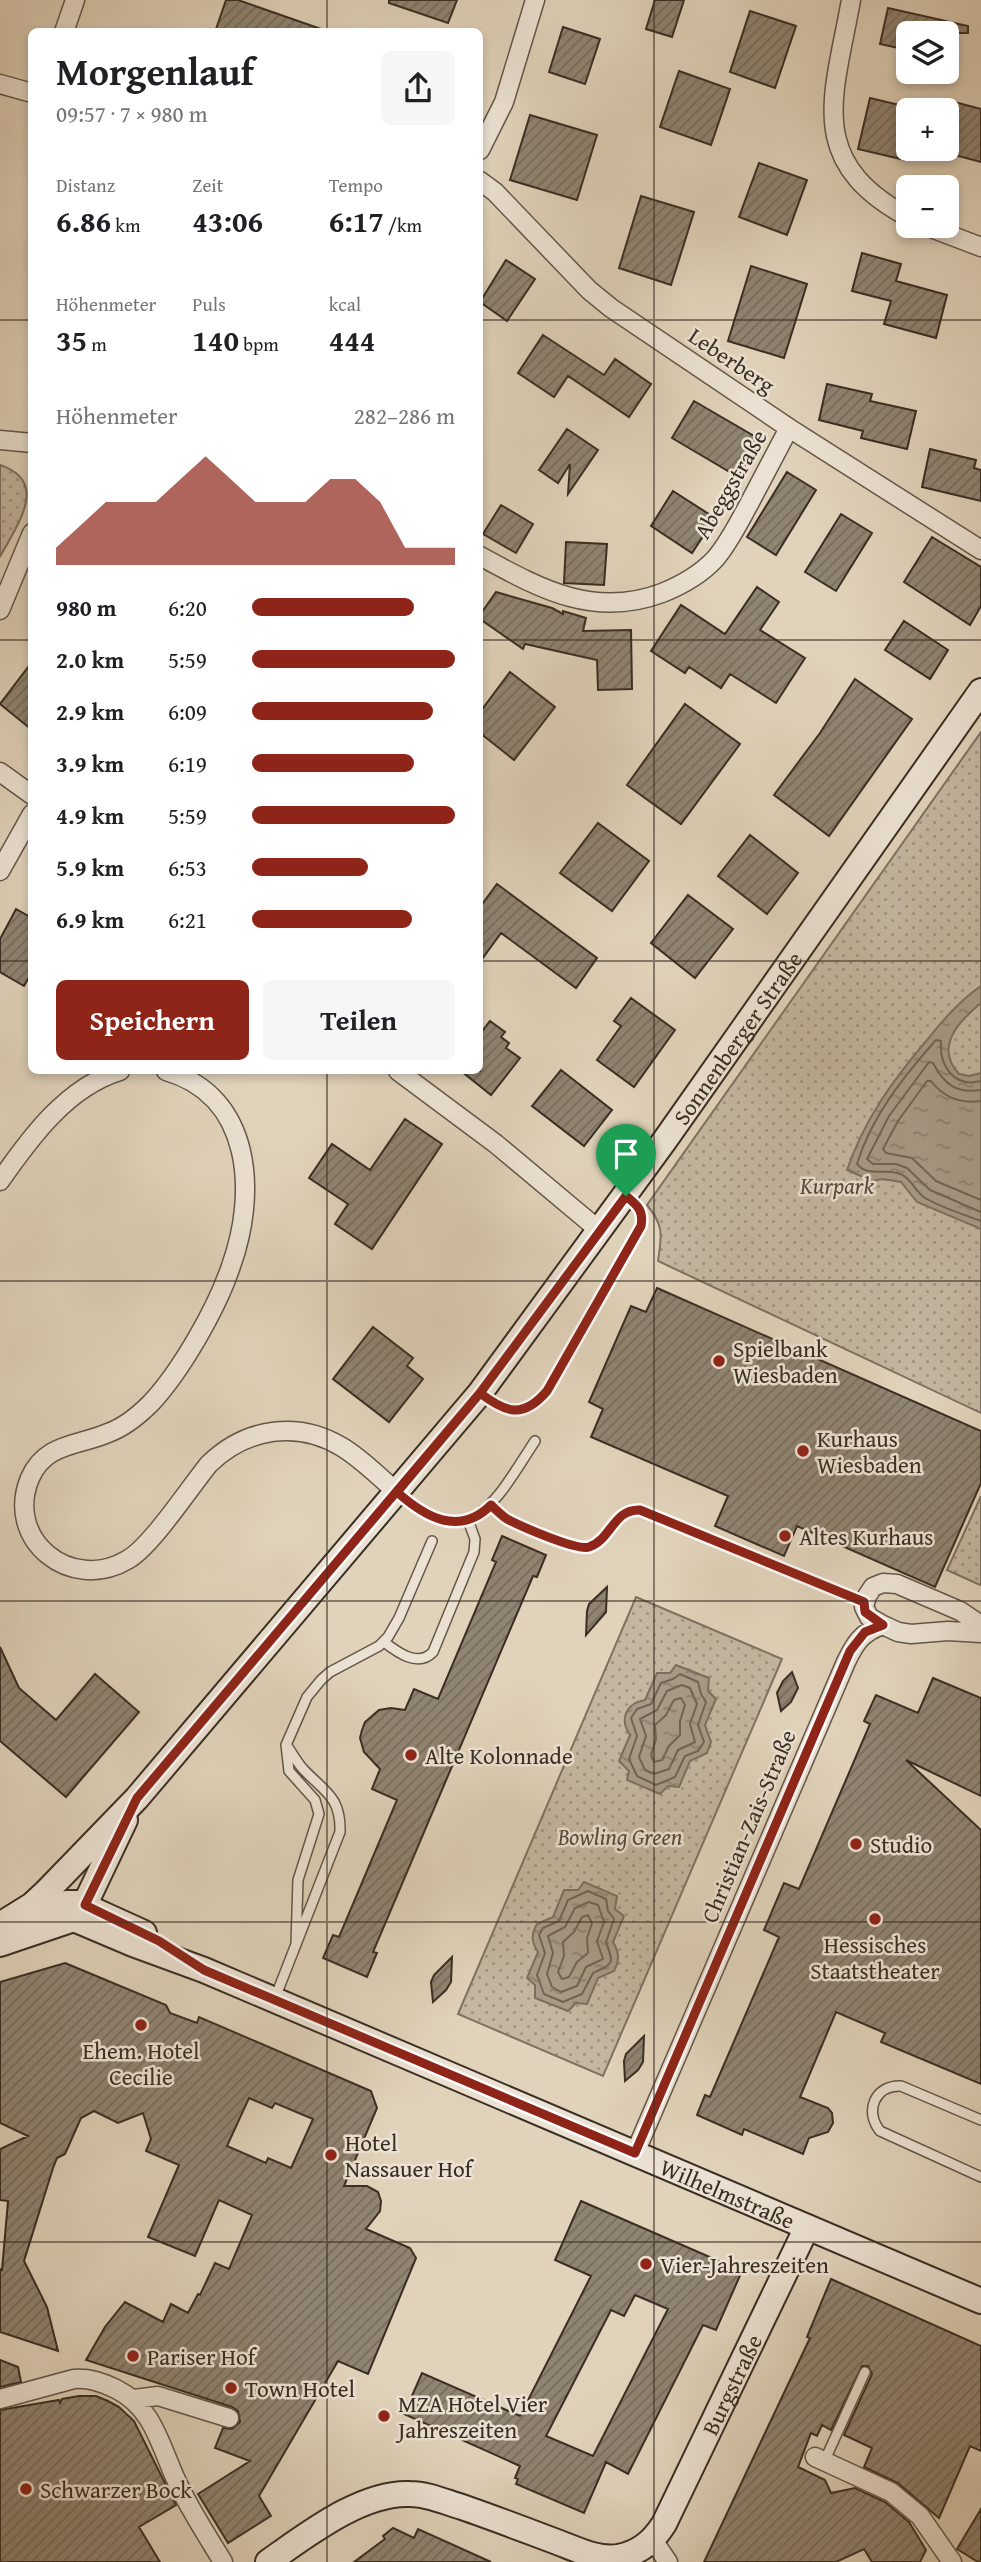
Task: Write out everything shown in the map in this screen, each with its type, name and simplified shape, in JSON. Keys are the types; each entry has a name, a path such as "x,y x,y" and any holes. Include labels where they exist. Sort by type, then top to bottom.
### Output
{"main road":[{"name":"Sonnenberger Straße","path":"2,1930 32,1905 137,1798 480,1393 626,1196 981,691"},
{"name":"Sonnenberger Straße","path":"75,1909 137,1798"},
{"path":"2,1930 75,1909 65,1885 73,1864"},
{"name":"Wilhelmstraße","path":"75,1909 159,1941 204,1970 274,2001 981,2301"},
{"name":"Burgstraße","path":"653,2540 664,2524 719,2414 807,2227"},
{"path":"268,2562 331,2521 368,2502 396,2494 425,2496 605,2557 628,2554 653,2540"}],"street":[{"path":"65,28 75,0"},
{"path":"483,144 504,102 535,0"},
{"path":"851,0 834,96 832,121 837,145 857,181 896,209"},
{"path":"0,84 28,92"},
{"name":"Leberberg","path":"483,183 495,192 589,290 611,308 789,428 981,550"},
{"path":"957,238 981,247"},
{"name":"Abeggstraße","path":"483,558 544,590 587,602 619,603 650,597 684,584 715,559 735,530 789,428"},
{"path":"0,440 28,443"},
{"path":"0,610 28,543"},
{"path":"0,772 28,792"},
{"path":"0,871 28,821"},
{"path":"0,1181 34,1135 80,1090 113,1074"},
{"path":"176,1074 185,1077 214,1097 233,1125 240,1149 244,1198 235,1255 223,1287 203,1325 177,1368 151,1403 118,1429 51,1451 34,1468 24,1507 28,1530 33,1540 49,1556 67,1566 88,1570 116,1566 139,1552 220,1453 247,1437 277,1430 313,1434 330,1440 346,1449 397,1492"},
{"path":"402,1074 496,1144 600,1231"},
{"path":"981,1625 960,1611 889,1582 873,1587 864,1602 865,1612 898,1632 981,1633"},
{"name":"Christian-Zais-Straße","path":"635,2153 850,1651 865,1632 883,1625"},
{"path":"0,2399 87,2378 100,2381 134,2399 141,2405 154,2428 189,2506 223,2562"},
{"path":"134,2399 158,2396 229,2418"},
{"path":"819,2460 891,2492 920,2516 952,2562"},
{"path":"653,2540 668,2562"}],"lane":[{"path":"480,1393 496,1405 518,1410 537,1403 547,1391 641,1226 643,1217 640,1208 626,1196"},
{"path":"397,1492 411,1505 434,1517 456,1522 468,1520 491,1505 535,1441"},
{"path":"491,1505 499,1514 514,1522 580,1548 593,1546 621,1516 640,1510 864,1602"},
{"path":"384,1642 400,1653 415,1658 428,1657 436,1647 474,1552 475,1539 468,1520"},
{"path":"296,1945 299,1871 319,1814 315,1800 289,1771 286,1745 307,1697 321,1680 384,1642 399,1618 432,1541"},
{"path":"274,2001 340,1832 340,1817 335,1802 304,1770 286,1745"},
{"path":"981,2120 901,2087 880,2092 872,2106 871,2115 880,2131 981,2177"},
{"path":"819,2460 865,2372"}],"green space":[{"path":"0,465 15,473 24,482 27,493 20,519 0,557"},
{"name":"Kurpark","path":"981,732 981,1413 658,1261 659,1225 647,1205"},
{"path":"981,1496 981,1583 980,1585 947,1570"},
{"name":"Bowling Green","path":"636,1597 782,1659 603,2076 458,2014"}],"water":[{"path":"981,986 981,1003 952,1035 949,1054 959,1074 969,1076 981,1073 981,1229 917,1202 901,1182 883,1179 872,1181 847,1170 862,1134 891,1086 945,1018"},
{"path":"676,1665 709,1678 708,1691 716,1699 705,1725 711,1742 707,1753 690,1761 679,1787 668,1786 660,1794 627,1780 629,1771 619,1761 630,1735 625,1723 626,1713 633,1704 645,1700 657,1673 670,1673"},
{"path":"584,1882 617,1896 615,1909 624,1916 613,1942 618,1956 614,1971 598,1978 587,2004 576,2003 568,2011 535,1998 535,1985 527,1978 538,1952 533,1938 537,1924 553,1917 564,1890 578,1890"}],"building":[{"path":"226,0 238,0 318,28 216,28"},
{"path":"389,0 457,0 448,23 389,3"},
{"path":"655,0 684,0 672,37 646,29"},
{"path":"888,8 946,21 896,21 896,47 880,44"},
{"path":"750,11 796,26 775,88 730,72"},
{"path":"959,24 968,26 968,33 959,33"},
{"path":"563,27 600,39 585,84 549,72"},
{"path":"679,71 730,89 711,145 660,127"},
{"path":"870,98 896,104 896,158 858,149"},
{"path":"959,103 981,109 981,162 959,156"},
{"path":"530,115 597,135 577,200 510,180"},
{"path":"759,163 807,180 787,235 739,217"},
{"path":"641,196 694,212 671,285 619,268"},
{"path":"862,253 901,264 896,281 947,295 936,338 884,324 891,301 852,291"},
{"path":"506,260 535,279 507,321 483,304 483,297"},
{"path":"751,266 807,284 784,358 728,341"},
{"path":"543,335 604,375 615,359 651,384 629,417 568,376 554,397 518,373"},
{"path":"827,384 872,394 870,401 916,411 907,449 861,438 863,431 819,420"},
{"path":"694,401 761,440 738,477 672,438"},
{"path":"567,429 598,450 568,494 570,464 558,483 539,470"},
{"path":"930,449 976,460 974,468 981,470 981,501 922,487"},
{"path":"787,472 816,490 776,555 747,537"},
{"path":"673,491 715,518 692,553 651,526"},
{"path":"501,505 533,524 516,553 483,534"},
{"path":"841,514 872,533 836,591 805,572"},
{"path":"932,537 981,567 981,606 970,625 904,582"},
{"path":"566,542 607,544 604,585 564,583"},
{"path":"757,587 779,602 760,630 805,658 776,703 730,674 721,688 689,667 685,673 651,651 681,605 725,634"},
{"path":"496,592 552,608 563,614 563,611 586,618 583,631 631,630 632,689 598,690 597,660 525,644 523,649 483,621 483,611"},
{"path":"904,621 948,650 930,679 885,650"},
{"path":"28,667 28,727 0,704"},
{"path":"510,672 555,707 514,760 483,735 483,708"},
{"path":"855,679 912,719 829,836 774,795 820,733"},
{"path":"685,704 740,744 681,824 627,785"},
{"path":"598,823 649,861 612,911 560,873"},
{"path":"750,835 798,873 767,914 718,876"},
{"path":"497,884 597,958 576,988 501,933 483,958 483,903"},
{"path":"688,895 733,929 695,978 651,943"},
{"path":"16,909 28,916 28,979 24,986 0,972 0,939"},
{"path":"631,998 675,1030 634,1087 597,1060 621,1026 614,1021"},
{"path":"490,1021 505,1032 501,1037 509,1043 506,1048 520,1058 491,1095 465,1074 483,1074 483,1030"},
{"path":"561,1070 612,1110 584,1146 532,1106"},
{"path":"405,1119 442,1144 372,1249 335,1224 348,1204 309,1178 332,1144 370,1170"},
{"name":"Kurhaus Wiesbaden","path":"657,1288 981,1431 981,1483 935,1587 797,1526 784,1556 715,1526 728,1496 591,1437 603,1409 589,1402 631,1306 646,1312"},
{"path":"373,1327 413,1358 407,1366 423,1379 389,1422 333,1379"},
{"name":"Alte Kolonnade","path":"502,1536 546,1555 537,1577 533,1576 373,1952 377,1953 367,1977 323,1958 333,1935 339,1937 397,1800 372,1789 380,1769 364,1752 360,1738 362,1730 365,1722 379,1710 405,1710 414,1689 438,1699 496,1562 492,1560"},
{"path":"607,1587 606,1612 586,1635 589,1604"},
{"path":"0,1647 19,1688 56,1720 95,1674 139,1712 66,1797 0,1741"},
{"path":"792,1672 798,1688 791,1702 781,1711 777,1693"},
{"name":"Hessisches Staatstheater","path":"933,1678 981,1698 981,1796 906,1760 981,1830 981,2084 881,2042 885,2033 836,2012 800,2097 828,2108 832,2113 833,2123 828,2132 809,2138 803,2154 744,2129 742,2135 697,2115 705,2095 710,2097 779,1937 764,1930 784,1883 799,1889 870,1724 864,1721 876,1695 918,1713"},
{"path":"452,1957 451,1982 433,2002 431,1982 434,1975"},
{"path":"65,1963 166,2005 170,2013 197,2023 199,2017 371,2091 377,2108 344,2186 367,2186 378,2192 380,2211 366,2229 410,2248 416,2258 368,2374 338,2361 259,2496 271,2516 228,2543 198,2494 250,2461 215,2448 223,2428 232,2429 240,2422 238,2411 86,2360 105,2327 125,2302 163,2322 171,2304 188,2313 215,2263 229,2269 252,2215 219,2200 195,2256 148,2237 179,2165 146,2151 151,2139 143,2113 118,2123 94,2111 81,2118 65,2154 57,2158 24,2261 47,2307 58,2351 0,2332 0,2269 2,2270 8,2201 0,2200 0,2149 28,2136 0,2123 0,1982","holes":["249,2098 272,2108 275,2103 313,2119 291,2168 268,2158 266,2163 227,2146"]},
{"path":"644,2036 643,2062 625,2081 626,2054"},
{"path":"581,2201 742,2271 716,2330 703,2325 628,2474 606,2462 584,2513 516,2484 518,2479 515,2478 520,2466 404,2414 422,2373 520,2416 591,2276 555,2260","holes":["635,2295 668,2309 593,2456 546,2436 611,2310 624,2316"]},
{"path":"831,2279 981,2346 981,2451 970,2446 939,2518 898,2483 864,2467 872,2448 844,2435 872,2374 868,2366 862,2366 831,2430 822,2425 817,2436 811,2433 798,2467 825,2480 831,2493 855,2488 885,2502 909,2522 926,2550 920,2562 872,2562 864,2549 836,2562 704,2562 810,2338 807,2337"},
{"path":"0,2360 18,2367 21,2382 0,2387"},
{"path":"96,2396 108,2401 134,2421 176,2505 139,2527 160,2562 0,2562 0,2410 59,2400 60,2403 62,2399"},
{"path":"981,2509 981,2562 978,2562 957,2549"},
{"path":"393,2528 414,2538 418,2529 491,2562 354,2562 385,2539 383,2536"}],"place":[{"name":"Spielbank Wiesbaden","path":"719,1361"},
{"name":"Kurhaus Wiesbaden","path":"803,1451"},
{"name":"Altes Kurhaus","path":"785,1536"},
{"name":"Alte Kolonnade","path":"411,1755"},
{"name":"Studio","path":"856,1844"},
{"name":"Hessisches Staatstheater","path":"875,1919"},
{"name":"Ehem. Hotel Cecilie","path":"141,2025"},
{"name":"Hotel Nassauer Hof","path":"331,2155"},
{"name":"Vier-Jahreszeiten","path":"646,2264"},
{"name":"Pariser Hof","path":"133,2356"},
{"name":"Town Hotel","path":"231,2388"},
{"name":"MZA Hotel Vier Jahreszeiten","path":"384,2416"},
{"name":"Schwarzer Bock","path":"26,2489"}],"route":[{"path":"626,1196 480,1393 447,1433 397,1492 215,1704 137,1798 85,1905 159,1941 204,1970 635,2153 850,1651 865,1632 883,1625 869,1617 865,1612 864,1602 640,1510 621,1516 593,1546 580,1548 514,1522 499,1514 491,1505 478,1516 456,1522 422,1512 397,1492 480,1393 496,1405 518,1410 537,1403 547,1391 638,1234 643,1217 640,1208 626,1196"}]}
